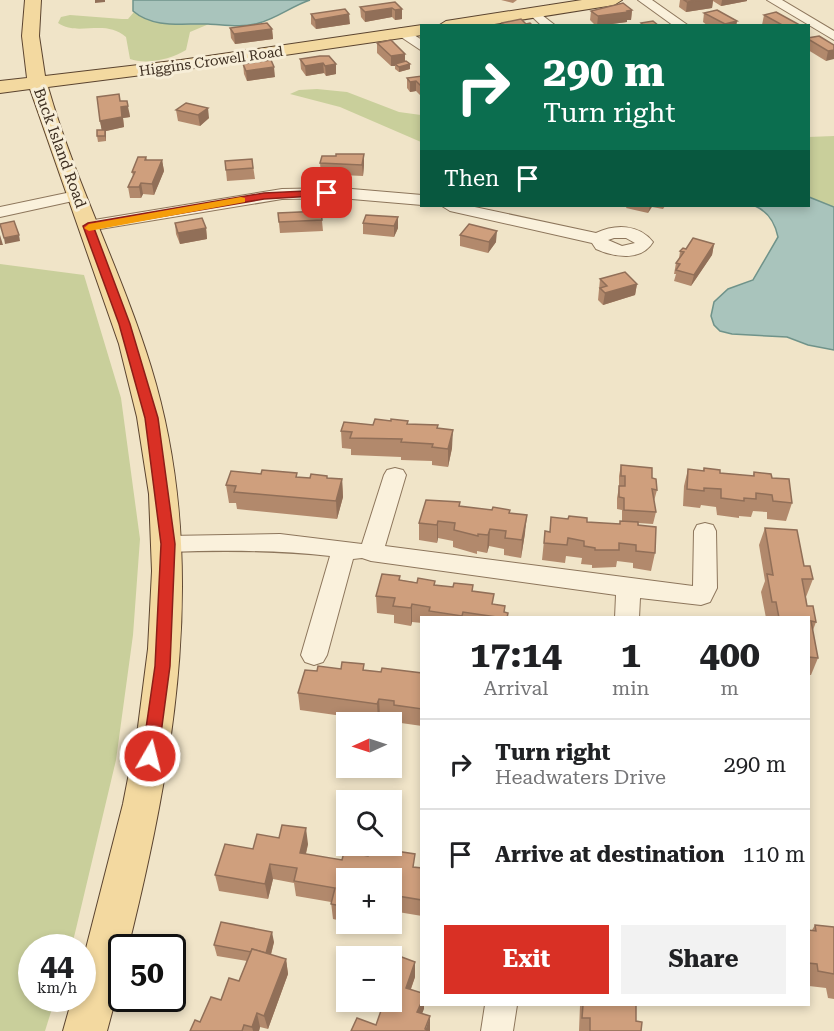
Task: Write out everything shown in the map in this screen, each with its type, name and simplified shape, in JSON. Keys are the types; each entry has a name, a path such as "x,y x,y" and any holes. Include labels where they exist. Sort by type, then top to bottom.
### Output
{"main road":[{"name":"Buck Island Road","path":"33,0 30,29 36,83 124,324 151,418 168,544 162,666 150,756 128,869 86,1031"},
{"path":"460,24 614,0"},
{"name":"Higgins Crowell Road","path":"0,87 420,30"}],"street":[{"path":"644,0 680,24"},
{"path":"773,0 834,36"},
{"path":"403,33 420,46"},
{"path":"88,226 282,194 340,193 420,201"},
{"path":"0,212 76,196"},
{"path":"455,207 600,238"},
{"path":"371,553 395,475"},
{"path":"168,544 261,541 344,549 701,596 705,588 705,531"},
{"path":"314,656 344,549"},
{"path":"627,616 629,588"},
{"path":"497,1031 501,1006"}],"green space":[{"path":"134,12 161,22 209,24 190,32 186,50 166,58 136,61 130,59 126,37 118,32 101,28 66,27 58,23 61,17 70,15 128,19"},
{"path":"299,90 347,92 399,112 420,115 420,142 340,107 290,94"},
{"path":"834,136 834,207 810,197 810,137"},
{"path":"0,264 84,275 121,398 140,539 133,635 116,760 75,934 18,934 18,1012 51,1012 45,1031 0,1031"}],"water":[{"path":"133,0 310,0 266,21 240,26 159,23 141,17 133,11"},
{"path":"810,197 834,207 834,350 808,345 787,337 732,334 720,331 714,325 711,316 714,302 728,289 753,280 778,237 771,218 757,207 810,207"}],"building":[{"path":"395,2 402,9 392,8 365,12 360,7"},
{"path":"623,3 632,10 598,16 591,11"},
{"path":"345,9 349,14 315,20 311,14"},
{"path":"717,10 737,21 725,24 704,13"},
{"path":"776,12 798,24 780,24 764,15"},
{"path":"521,19 526,24 503,24"},
{"path":"653,21 657,24 642,24"},
{"path":"267,23 272,29 234,34 230,28"},
{"path":"819,36 834,45 834,50 828,51 810,40 810,38"},
{"path":"391,40 405,54 391,56 377,43"},
{"path":"329,56 336,64 325,66 323,63 305,66 300,59"},
{"path":"271,60 274,67 246,71 243,64"},
{"path":"406,61 410,64 399,67 395,64"},
{"path":"420,76 420,85 416,81 410,82 407,78"},
{"path":"119,94 120,101 127,101 128,106 121,107 122,117 100,121 97,97"},
{"path":"186,103 208,108 198,115 176,110"},
{"path":"97,130 105,130 105,136 97,136"},
{"path":"336,154 364,154 362,165 320,163 322,156 336,156"},
{"path":"138,157 146,157 145,160 162,160 152,184 141,183 139,187 128,187 135,172 132,172"},
{"path":"252,159 253,168 226,170 225,161"},
{"path":"321,211 322,220 279,222 278,213"},
{"path":"366,215 398,217 394,226 363,223"},
{"path":"202,218 206,228 178,233 175,223"},
{"path":"14,221 19,235 4,238 0,224"},
{"path":"469,224 497,231 489,242 460,235"},
{"path":"693,238 714,244 694,275 676,270 680,264 676,263 684,252 680,251 683,248 686,249"},
{"path":"625,272 637,284 605,293 600,288 607,286 600,279"},
{"path":"375,419 408,421 407,424 438,425 437,428 453,430 448,449 432,447 433,444 401,442 402,439 350,438 352,432 341,431 344,422 373,425"},
{"path":"621,465 652,468 652,478 656,479 657,490 652,489 656,512 624,510 624,498 619,497 619,486 625,486 625,476 621,476"},
{"path":"704,468 720,470 720,473 754,476 754,472 771,474 772,478 789,479 792,503 773,501 772,495 756,493 756,499 744,498 744,501 721,498 721,489 704,488 704,491 687,489 688,469 704,471"},
{"path":"262,470 297,473 296,477 310,478 311,474 342,479 336,501 234,492 236,486 226,485 231,471 261,474"},
{"path":"426,500 460,502 459,506 492,510 493,507 510,510 509,513 527,515 522,540 505,538 506,531 490,529 488,535 478,534 478,536 454,530 455,523 438,521 437,525 419,523"},
{"path":"569,516 587,518 587,522 620,524 620,521 638,522 638,525 656,527 655,553 636,551 636,545 619,543 619,550 595,550 595,548 584,546 584,541 568,538 567,545 544,543 545,531 550,532 551,517 568,519"},
{"path":"765,528 797,530 804,566 810,566 813,579 802,579 807,606 813,606 816,622 811,621 818,658 810,657 810,616 779,616 776,602 772,602 767,574 773,575"},
{"path":"382,574 400,576 399,580 417,583 418,578 435,581 434,585 453,587 454,583 473,585 472,591 494,594 492,604 505,606 504,612 508,613 507,616 489,616 463,612 462,616 429,611 430,607 412,604 411,608 393,606 395,598 376,596"},
{"path":"342,662 364,664 363,670 381,672 382,668 420,673 420,709 394,705 394,701 379,699 377,704 298,693 305,670 317,671 318,666 341,669"},
{"path":"282,825 306,828 300,853 342,860 343,856 402,856 402,852 415,854 413,867 420,868 420,900 402,897 402,868 336,868 336,905 331,904 335,888 294,881 297,868 270,864 265,884 215,875 225,844 253,849 257,834 279,838"},
{"path":"221,922 272,932 266,953 252,949 251,952 214,945"},
{"path":"815,925 834,927 834,974 818,971 817,964 810,963 810,930 816,931"},
{"path":"252,949 286,959 264,1016 257,1013 252,1027 244,1025 242,1031 190,1031 195,1020 200,1022 211,997 221,1000 229,978 239,981"},
{"path":"402,957 415,962 406,988 420,992 420,1005 417,1012 430,1016 425,1029 429,1031 351,1031 357,1018 376,1025 381,1012 402,1012"},
{"path":"583,1006 636,1006 636,1021 642,1022 641,1031 590,1031 590,1018 582,1018"}],"slow traffic":[{"path":"89,228 88,226 241,200"}],"route":[{"path":"150,756 162,666 168,544 151,418 124,324 88,226 264,196 327,193"}]}
